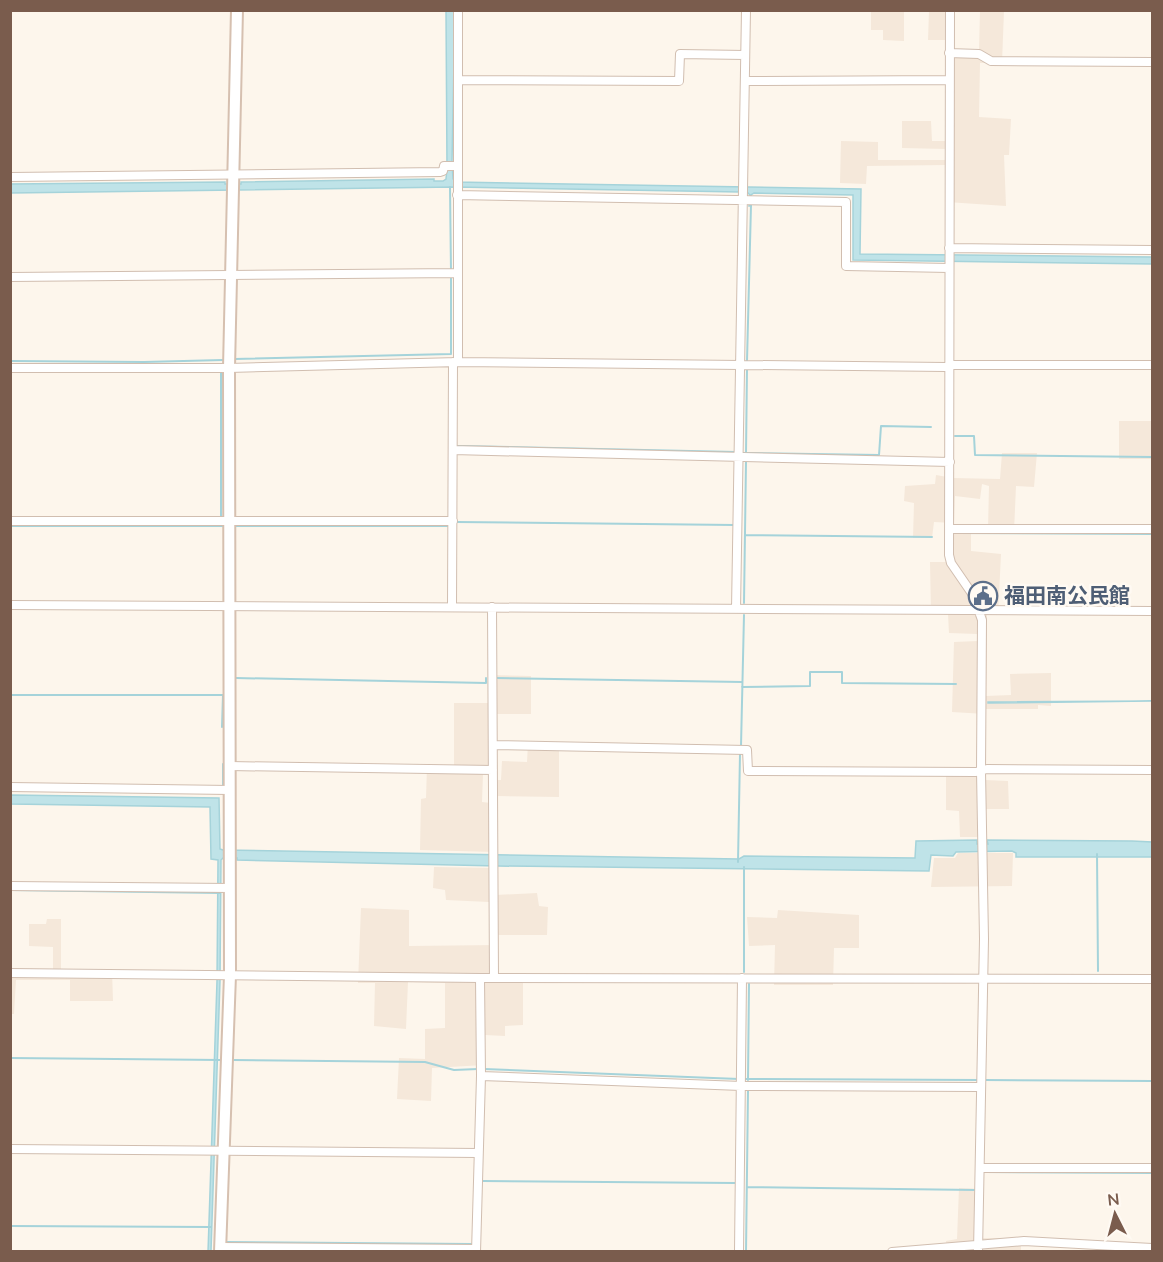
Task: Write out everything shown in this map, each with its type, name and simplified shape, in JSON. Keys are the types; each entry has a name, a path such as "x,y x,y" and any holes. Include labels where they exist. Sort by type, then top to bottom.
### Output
{"street":[{"path":"237,10 229,368 230,854 223,888 223,975 217,1151 220,1249 476,1250 481,1071 480,978"},
{"path":"452,607 455,362 453,273 457,193 458,10"},
{"path":"736,609 740,365 747,199 743,184 746,10"},
{"path":"950,10 949,529 951,562 973,594 980,612 982,637 983,979 978,1247"},
{"path":"949,53 979,54 991,61 1152,62"},
{"path":"458,80 679,81 680,54 745,55"},
{"path":"745,81 949,80"},
{"path":"10,177 233,182 440,172 443,171 444,166 457,166"},
{"path":"457,193 846,202 846,266 949,258 1152,250"},
{"path":"10,278 453,273"},
{"path":"10,368 229,368 455,362 946,367 950,364 1152,365"},
{"path":"453,450 950,462"},
{"path":"10,521 453,521"},
{"path":"949,529 1152,529"},
{"path":"10,605 980,612 1152,611"},
{"path":"492,607 494,978"},
{"path":"493,745 747,750 748,771 1152,770"},
{"path":"230,766 493,770"},
{"path":"10,787 230,790"},
{"path":"10,886 223,888"},
{"path":"10,973 480,978 1152,979"},
{"path":"740,1251 742,978"},
{"path":"481,1071 741,1081 981,1083"},
{"path":"10,1149 478,1153"},
{"path":"980,1168 1152,1168"},
{"path":"892,1251 978,1247 1024,1241 1152,1248"}],"shaded area":[{"path":"871,11 904,11 904,41 883,40 883,30 871,30"},
{"path":"929,11 952,11 952,40 928,40"},
{"path":"980,11 1004,11 1002,63 980,63 979,117 1011,119 1009,155 1004,155 1006,206 947,202 946,165 867,166 866,184 840,183 841,141 878,142 878,160 946,160 946,149 902,148 902,121 931,121 932,141 947,141 947,50 979,52"},
{"path":"1119,421 1152,421 1152,459 1119,459"},
{"path":"1002,453 1037,453 1034,487 1016,486 1014,532 988,529 989,486 982,484 980,499 955,496 954,523 934,522 932,538 913,538 914,503 904,501 905,486 935,484 936,475 953,478 1000,479"},
{"path":"947,532 971,532 971,551 1001,554 998,615 987,615 986,696 1011,695 1010,674 1051,673 1051,706 1038,705 1038,709 986,709 985,714 952,712 954,642 978,641 977,634 949,633 948,614 931,613 930,562 946,562"},
{"path":"489,675 531,676 531,714 496,714 496,774 483,774 482,802 491,803 491,780 501,780 502,761 527,762 528,743 559,744 559,797 496,796 495,852 420,850 421,799 426,798 427,766 454,767 454,703 489,703"},
{"path":"977,768 985,772 985,780 1008,781 1009,809 985,809 985,837 960,837 959,811 946,810 946,769"},
{"path":"958,853 1013,853 1012,886 931,887 934,858 955,858"},
{"path":"434,867 495,868 495,895 537,893 539,906 548,907 547,935 489,935 489,902 446,900 445,890 433,888"},
{"path":"361,908 409,910 409,946 497,945 498,974 523,974 523,1025 505,1026 505,1036 485,1035 484,1065 432,1068 431,1101 397,1099 399,1058 425,1059 425,1029 445,1028 445,983 408,982 406,1029 374,1026 375,983 358,983"},
{"path":"778,910 859,915 859,948 834,948 833,985 774,985 775,945 749,946 747,917 777,918"},
{"path":"47,919 61,919 61,970 112,970 113,1001 70,1001 70,980 16,980 14,1014 11,1014 11,969 53,969 53,947 29,946 29,924 46,924"},
{"path":"959,1188 983,1189 981,1238 1021,1238 1021,1251 947,1251 946,1241 957,1239"}],"water":[{"path":"446,11 455,11 452,162 453,179 456,182 861,189 860,254 1152,257 1152,264 853,260 853,195 754,193 751,195 751,206 749,206 750,195 747,192 455,187 11,193 10,184 225,182 225,184 241,184 241,182 434,179 434,181 443,181 446,179 447,168"},
{"path":"1152,701 988,703 988,702"},
{"path":"11,795 219,798 220,849 223,850 739,859 744,856 915,858 916,841 977,840 977,844 988,844 987,840 1132,841 1152,842 1152,857 1016,857 1016,853 1012,851 956,852 953,856 931,855 929,871 498,866 223,858 221,860 220,981 211,1251 208,1252 217,981 218,860 211,859 210,807 11,804"}],"waterway":[{"path":"450,187 451,271"},
{"path":"747,361 751,205"},
{"path":"235,359 451,354 451,277"},
{"path":"10,361 223,360"},
{"path":"746,453 747,369"},
{"path":"221,372 221,517"},
{"path":"742,453 879,455 881,426 931,427"},
{"path":"955,436 974,436 975,455 1152,457"},
{"path":"458,446 736,452"},
{"path":"744,603 746,462"},
{"path":"457,522 734,525"},
{"path":"10,526 224,526"},
{"path":"235,526 448,526"},
{"path":"956,533 1152,534"},
{"path":"745,535 932,537"},
{"path":"741,746 744,615"},
{"path":"742,687 810,686 810,672 842,672 842,683 956,684"},
{"path":"236,678 486,683 486,678"},
{"path":"496,678 742,682"},
{"path":"10,695 223,695 222,727"},
{"path":"738,862 740,754"},
{"path":"223,764 223,787"},
{"path":"1097,854 1098,971"},
{"path":"744,867 744,972"},
{"path":"10,890 220,893"},
{"path":"748,1080 749,984"},
{"path":"10,1058 221,1060"},
{"path":"233,1060 425,1062 454,1070 478,1069"},
{"path":"484,1069 739,1079"},
{"path":"744,1079 979,1080"},
{"path":"984,1080 1152,1081"},
{"path":"746,1252 748,1091"},
{"path":"985,1172 1152,1173"},
{"path":"483,1181 736,1183"},
{"path":"747,1187 975,1190"},
{"path":"10,1226 211,1227"},
{"path":"227,1242 471,1244"}],"place":[{"name":"福田南公民館","path":"983,596"}]}
